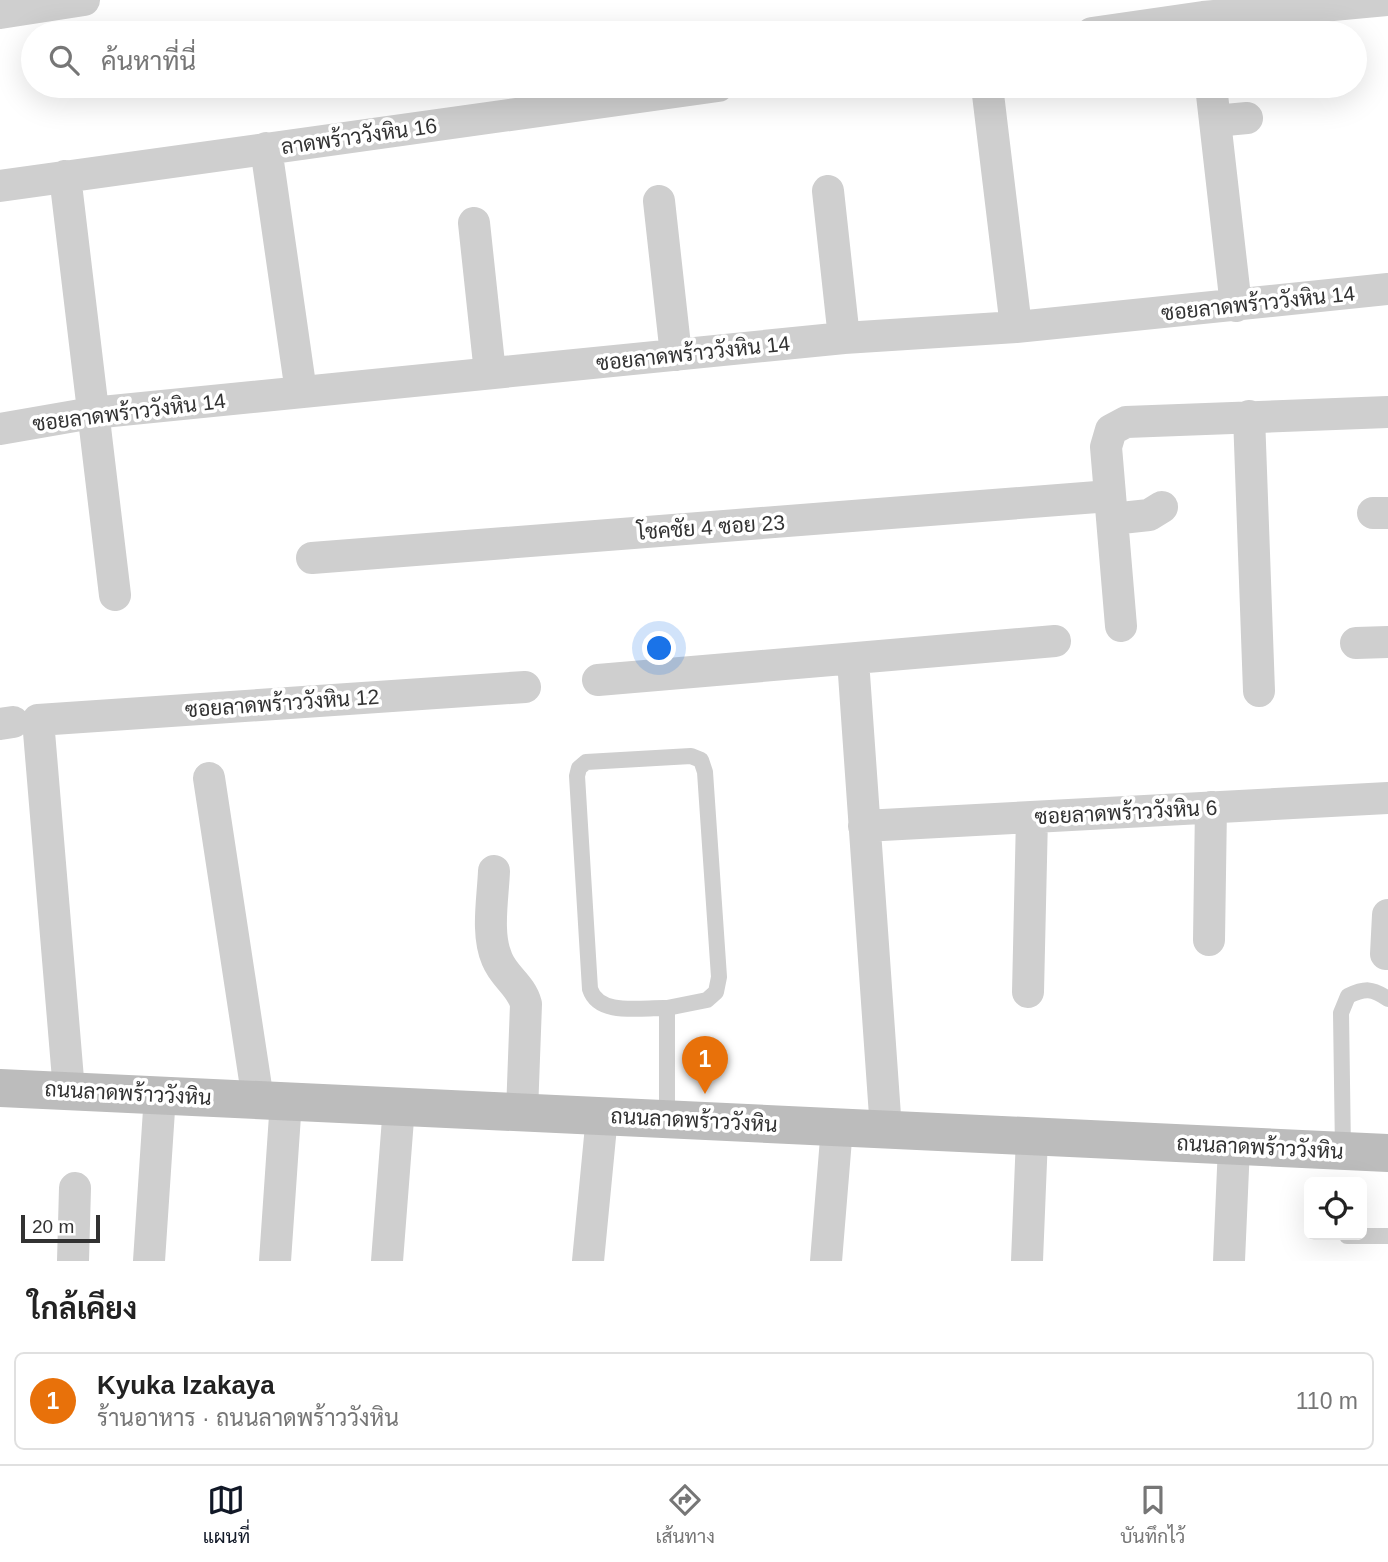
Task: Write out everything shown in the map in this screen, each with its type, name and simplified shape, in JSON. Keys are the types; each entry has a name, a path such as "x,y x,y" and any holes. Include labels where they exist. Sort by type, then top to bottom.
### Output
{"main road":[{"name":"ถนนลาดพร้าววังหิน","path":"0,1088 1388,1153"}],"street":[{"path":"0,13 40,3 83,0"},
{"path":"1233,21 1388,0"},
{"name":"ลาดพร้าววังหิน 16","path":"0,186 631,98"},
{"path":"988,98 1016,327"},
{"path":"1212,98 1236,306"},
{"path":"1215,121 1247,118"},
{"path":"266,148 301,392"},
{"path":"65,176 116,595"},
{"path":"828,191 844,338"},
{"path":"659,201 676,355"},
{"path":"474,223 489,373"},
{"name":"ซอยลาดพร้าววังหิน 14","path":"0,429 92,413 844,338 1016,327 1388,289"},
{"path":"1121,626 1106,447 1111,430 1126,422 1388,412"},
{"path":"1250,416 1259,691"},
{"name":"โชคชัย 4 ซอย 23","path":"312,558 1111,508 1149,515 1162,507"},
{"path":"598,680 1055,641"},
{"path":"1356,643 1388,642"},
{"path":"853,660 886,1130"},
{"name":"ซอยลาดพร้าววังหิน 12","path":"17,722 525,687"},
{"path":"17,722 69,1091"},
{"path":"209,778 272,1100 275,1261"},
{"name":"ซอยลาดพร้าววังหิน 6","path":"864,826 1388,798"},
{"path":"1209,940 1211,807"},
{"path":"1028,992 1032,817"},
{"path":"494,871 492,945 498,962 523,990 526,1004 522,1112"},
{"path":"1387,954 1388,915"},
{"path":"0,1088 0,1093"},
{"path":"149,1261 160,1095"},
{"path":"387,1261 399,1106"},
{"path":"588,1261 603,1116"},
{"path":"826,1261 837,1127"},
{"path":"1027,1261 1032,1136"},
{"path":"1229,1261 1234,1146"},
{"path":"73,1261 75,1188"}],"lane":[{"path":"691,756 701,760 705,772 719,976 716,992 706,1000 667,1008 604,1007 593,999 590,989 577,776 579,768 586,762 691,756"},
{"path":"1343,1151 1341,1013 1348,996 1363,989 1375,990 1388,999"},
{"path":"667,1008 667,1119"},
{"path":"1367,1236 1388,1236"}],"place":[{"name":"Kyuka Izakaya","path":"705,1094"}]}
